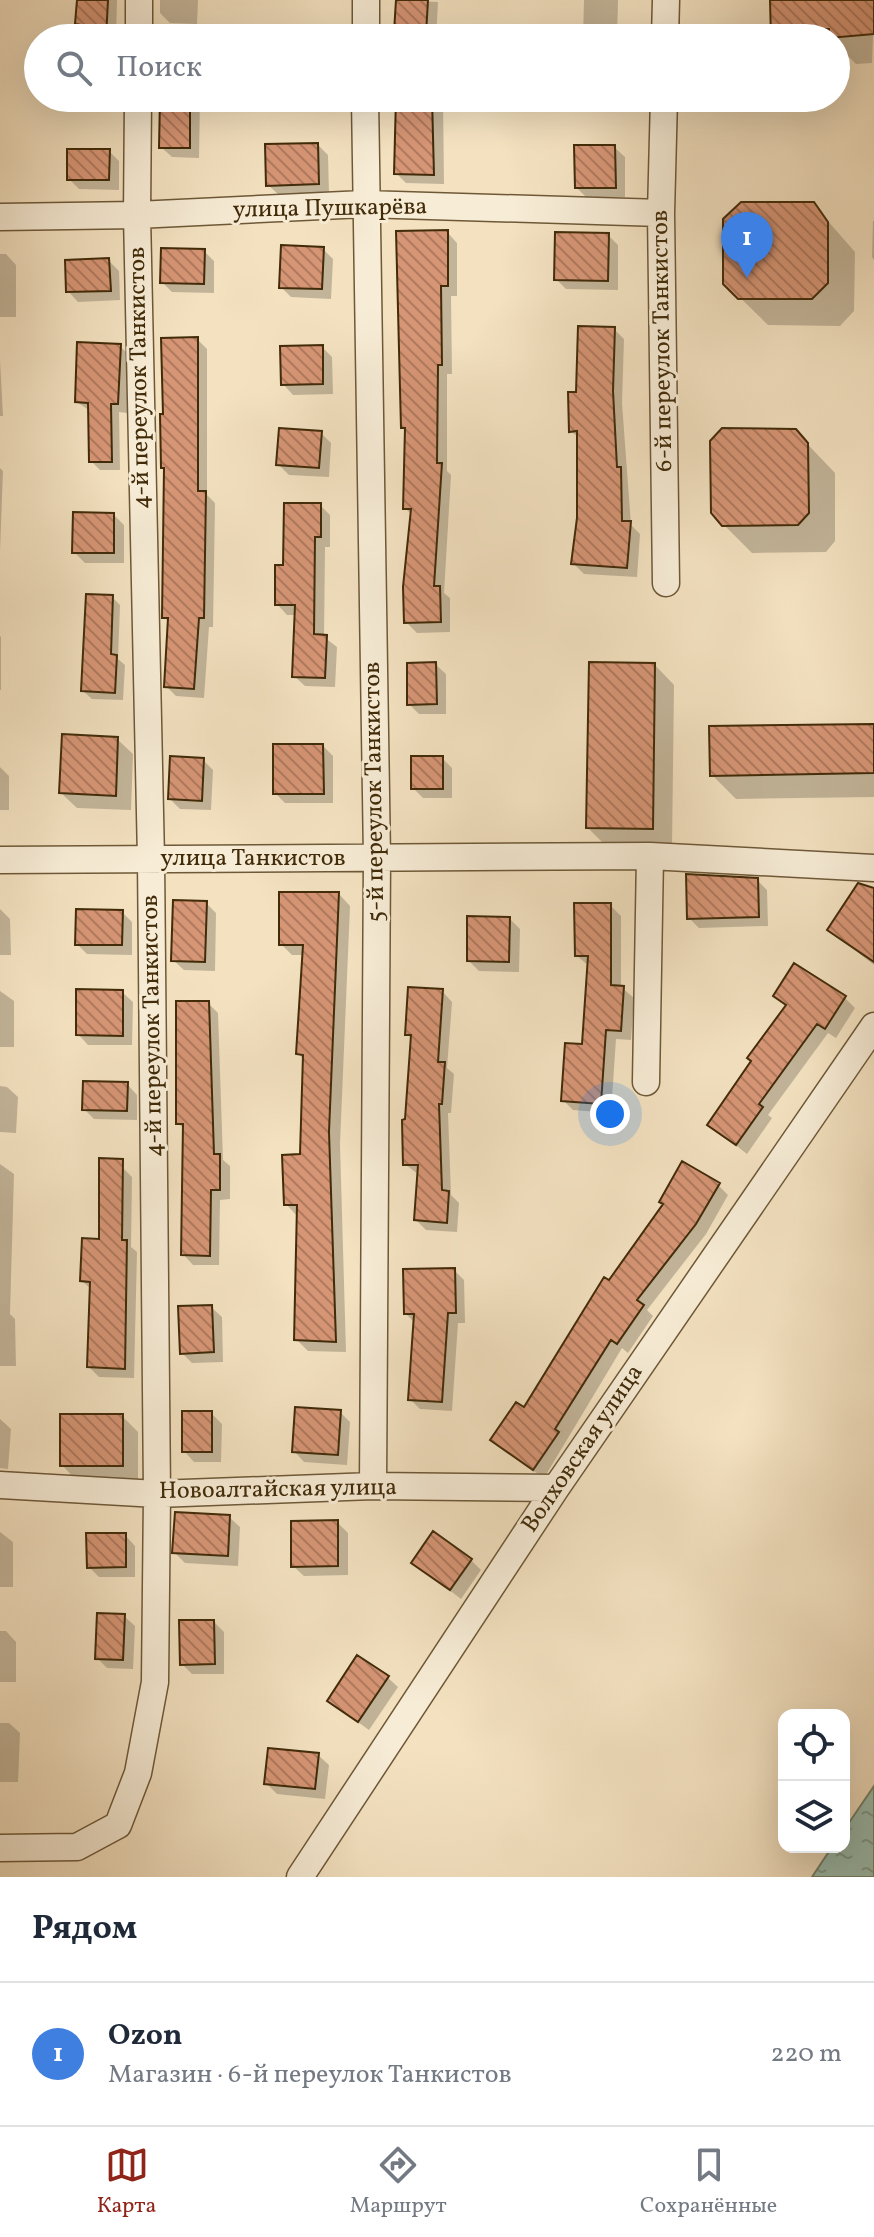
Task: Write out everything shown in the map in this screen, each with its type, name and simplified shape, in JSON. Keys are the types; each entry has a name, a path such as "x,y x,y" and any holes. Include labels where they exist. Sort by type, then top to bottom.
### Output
{"street":[{"path":"139,0 139,24"},
{"path":"366,0 366,24"},
{"path":"665,24 666,0"},
{"name":"4-й переулок Танкистов","path":"0,1848 77,1847 118,1825 138,1773 155,1682 157,1494 151,859 137,215 138,112"},
{"name":"5-й переулок Танкистов","path":"365,112 377,858 373,1486"},
{"name":"6-й переулок Танкистов","path":"664,112 661,213 666,583"},
{"name":"улица Пушкарёва","path":"0,217 137,215 364,204 661,213"},
{"path":"646,1082 650,856"},
{"name":"улица Танкистов","path":"0,860 650,856 874,868"},
{"name":"Волховская улица","path":"300,1877 556,1488 874,1026"},
{"name":"Новоалтайская улица","path":"0,1485 157,1494 373,1486 556,1488"}],"water":[{"path":"874,1786 874,1877 812,1877 828,1853 850,1853 850,1821"}],"building":[{"path":"77,0 108,0 107,24 75,24"},
{"path":"396,0 428,0 427,24 394,24"},
{"path":"770,0 874,0 874,34 850,36 850,24 771,24"},
{"path":"160,112 190,112 190,148 159,148"},
{"path":"396,112 432,112 434,175 394,174"},
{"path":"318,143 319,184 266,186 265,144"},
{"path":"574,145 615,145 616,188 575,188"},
{"path":"67,149 110,149 109,180 67,180"},
{"path":"741,202 814,202 828,222 828,283 812,299 738,299 723,284 723,219"},
{"path":"448,230 448,286 441,286 442,365 438,365 437,463 442,463 434,586 440,586 441,622 404,623 403,587 411,509 403,509 405,428 401,428 396,231"},
{"path":"555,232 609,233 608,281 554,280"},
{"path":"281,245 324,247 322,289 279,288"},
{"path":"161,248 205,249 204,284 160,283"},
{"path":"109,258 111,291 66,292 65,260"},
{"path":"578,326 615,327 613,391 617,467 621,467 622,521 631,521 627,568 571,564 577,518 577,431 569,432 568,392 576,392"},
{"path":"198,337 198,491 206,491 204,618 199,618 194,689 164,687 168,618 162,618 164,468 161,468 160,414 163,414 161,338"},
{"path":"77,342 121,344 118,404 111,404 112,462 89,462 88,403 75,402"},
{"path":"323,345 323,384 281,385 280,346"},
{"path":"279,428 322,431 319,468 276,465"},
{"path":"722,428 796,429 808,443 809,513 798,525 722,526 711,513 710,441"},
{"path":"284,503 321,503 321,537 315,537 314,634 327,635 325,678 292,677 295,605 275,605 275,565 283,565"},
{"path":"73,512 114,513 114,553 72,553"},
{"path":"86,594 113,595 111,654 117,655 115,693 81,691"},
{"path":"436,662 437,704 407,705 407,663"},
{"path":"589,662 655,663 653,829 586,828"},
{"path":"874,724 874,773 710,776 709,726"},
{"path":"62,734 118,737 116,796 59,793"},
{"path":"273,744 323,744 324,794 273,794"},
{"path":"170,756 204,758 202,801 168,799"},
{"path":"411,756 443,756 443,789 411,789"},
{"path":"686,874 758,878 759,917 687,919"},
{"path":"858,883 874,888 874,962 827,930"},
{"path":"279,892 339,892 329,1132 336,1342 294,1340 297,1205 284,1205 282,1155 300,1154 303,1055 296,1054 303,945 279,945"},
{"path":"173,900 207,901 205,962 171,961"},
{"path":"574,903 611,903 611,985 624,986 621,1031 606,1030 601,1104 561,1101 565,1043 582,1044 588,956 575,956"},
{"path":"76,909 123,910 122,945 75,945"},
{"path":"467,916 510,917 509,962 467,961"},
{"path":"794,963 846,996 825,1029 817,1024 759,1104 763,1107 736,1145 707,1125 751,1061 747,1058 786,1005 773,996"},
{"path":"408,987 443,989 438,1062 445,1062 442,1104 439,1104 442,1190 449,1191 447,1223 414,1220 418,1165 403,1165 402,1120 405,1119 411,1035 405,1035"},
{"path":"76,989 123,990 123,1036 76,1035"},
{"path":"176,1001 209,1001 214,1154 220,1154 220,1190 211,1190 210,1256 181,1255 183,1124 176,1124"},
{"path":"83,1081 128,1082 127,1111 82,1110"},
{"path":"99,1158 123,1159 122,1240 127,1240 125,1369 87,1367 90,1282 80,1281 82,1238 99,1239"},
{"path":"682,1161 720,1183 696,1224 637,1300 644,1305 617,1344 611,1340 555,1429 559,1432 533,1470 490,1440 516,1402 524,1407 604,1277 609,1280 663,1204 659,1202"},
{"path":"455,1268 456,1313 448,1313 442,1402 408,1400 414,1314 404,1314 403,1269"},
{"path":"212,1305 214,1352 180,1354 178,1306"},
{"path":"295,1407 341,1410 338,1455 292,1452"},
{"path":"182,1411 212,1411 212,1452 182,1452"},
{"path":"60,1414 123,1414 123,1466 60,1466"},
{"path":"175,1512 230,1515 228,1556 172,1553"},
{"path":"338,1520 338,1566 291,1567 291,1521"},
{"path":"433,1531 472,1559 450,1590 411,1563"},
{"path":"86,1533 126,1533 126,1567 87,1568"},
{"path":"97,1613 125,1614 123,1660 95,1659"},
{"path":"179,1620 214,1620 215,1664 180,1665"},
{"path":"357,1655 389,1676 358,1722 327,1701"},
{"path":"268,1748 319,1753 315,1789 264,1784"}],"place":[{"name":"Ozon","path":"747,278"}]}
